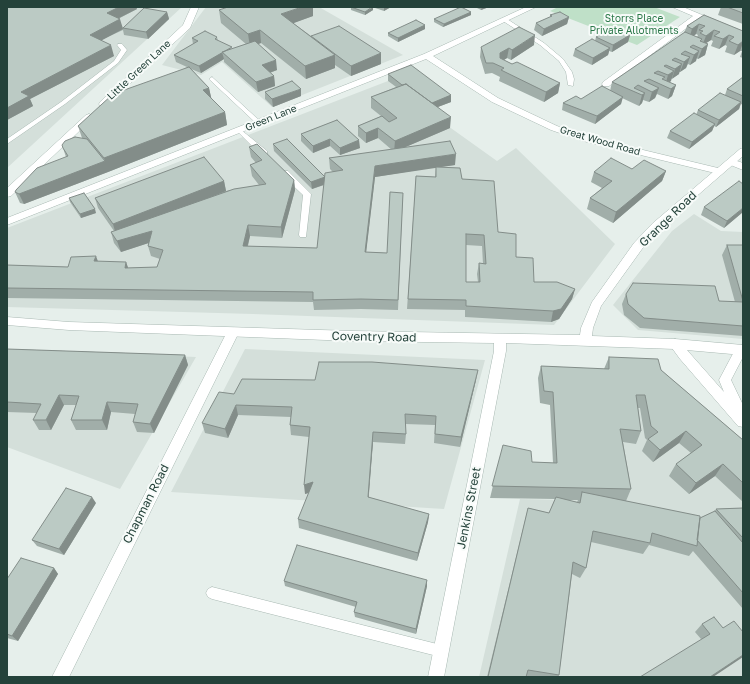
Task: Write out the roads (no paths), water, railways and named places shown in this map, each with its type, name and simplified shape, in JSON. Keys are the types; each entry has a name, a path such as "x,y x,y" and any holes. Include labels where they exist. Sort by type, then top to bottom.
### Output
{"street":[{"name":"Little Green Lane","path":"7,194 187,26 195,7"},
{"name":"Green Lane","path":"7,222 427,56 532,7"},
{"path":"676,7 711,21"},
{"path":"606,84 698,16"},
{"name":"Great Wood Road","path":"427,56 495,100 554,128 586,139 719,171"},
{"name":"Grange Road","path":"586,340 587,328 596,305 638,246 657,225 743,151"},
{"path":"731,162 743,167"},
{"name":"Coventry Road","path":"7,321 70,326 352,336 500,340 586,340 742,349"},
{"name":"Chapman Road","path":"60,677 233,332"},
{"name":"Jenkins Street","path":"436,677 500,351 500,340"},
{"path":"675,344 743,422"},
{"path":"742,349 725,380 743,419"}],"lane":[{"path":"505,20 542,44 561,60 569,72 571,84"},
{"path":"7,142 63,103 116,62 124,50 120,45"},
{"path":"212,79 259,123"},
{"path":"240,131 268,157"},
{"path":"279,168 308,194 303,235"},
{"path":"212,593 441,651"}],"park label":[{"name":"Storrs Place Private Allotments","path":"634,24"}]}
